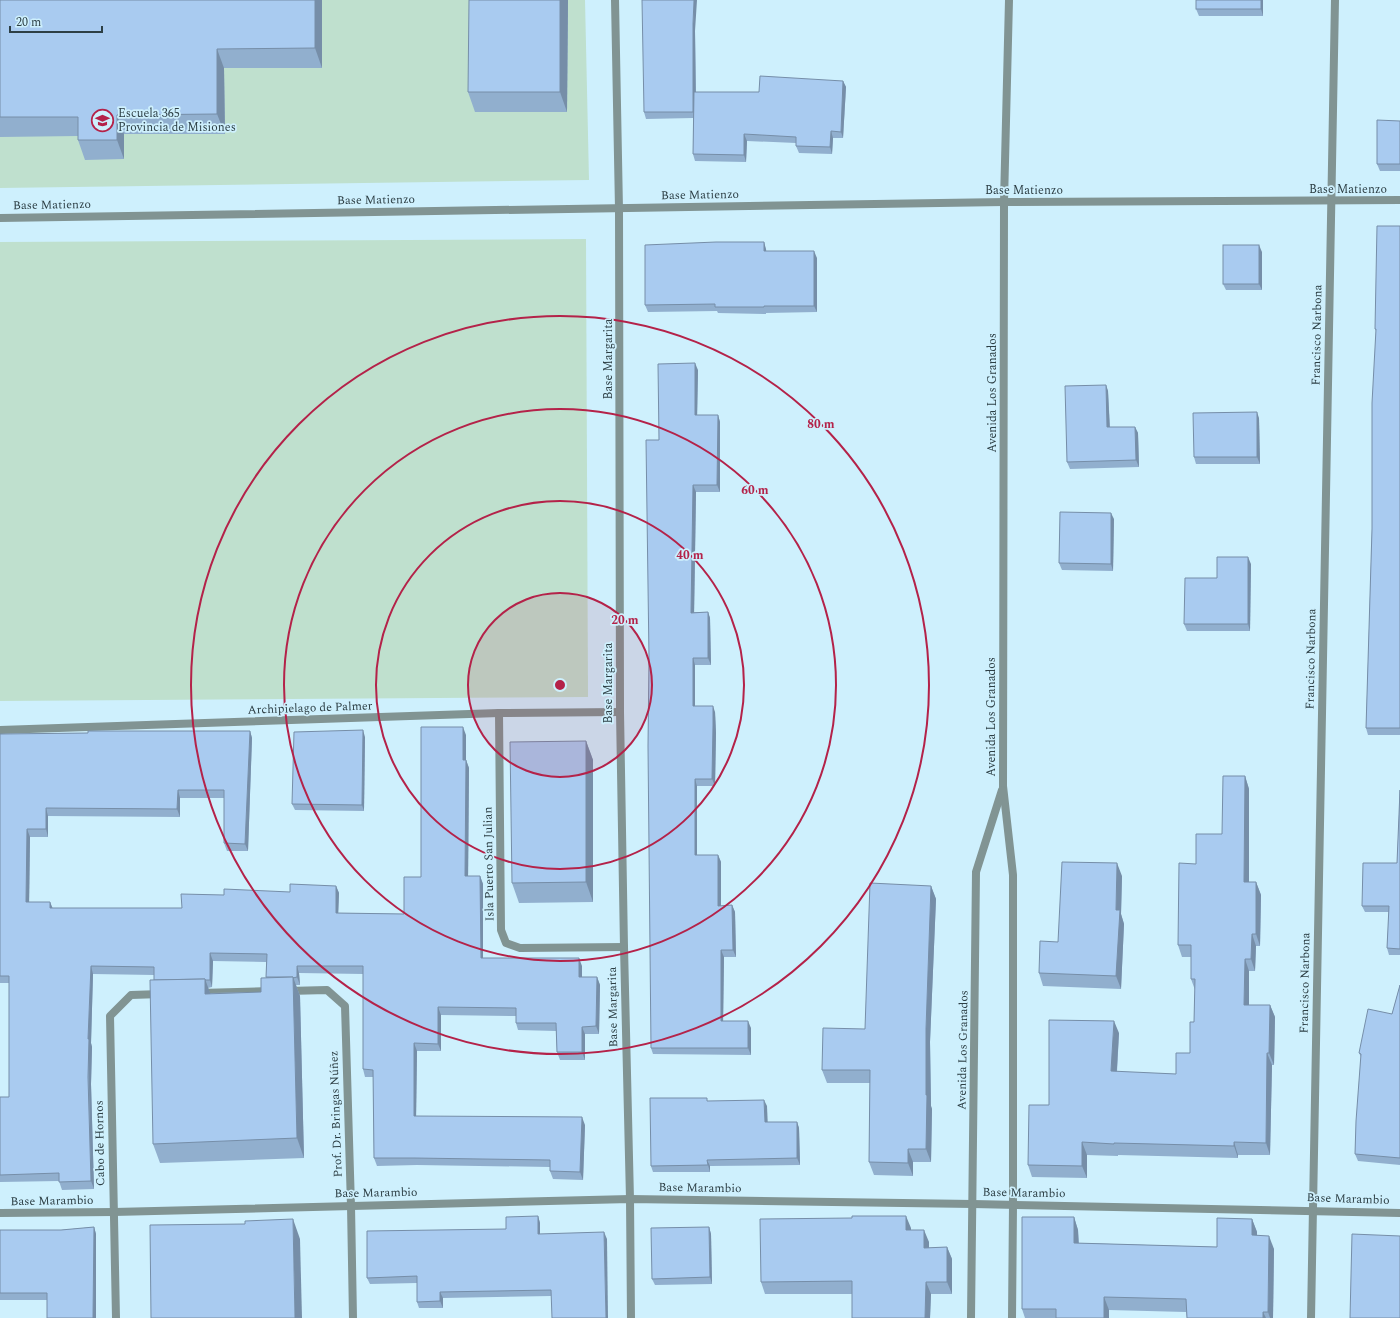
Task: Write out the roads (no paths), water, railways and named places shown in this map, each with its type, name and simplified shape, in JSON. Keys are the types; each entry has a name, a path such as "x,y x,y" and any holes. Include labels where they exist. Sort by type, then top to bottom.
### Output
{"street":[{"name":"Base Margarita","path":"615,0 619,209 620,712 631,1318"},
{"name":"Avenida Los Granados","path":"1008,0 1004,202 1003,786 1013,875 1012,1318"},
{"name":"Francisco Narbona","path":"1311,1318 1335,0"},
{"name":"Base Matienzo","path":"0,218 1004,202 1400,200"},
{"name":"Archipielago de Palmer","path":"0,730 499,714 620,712"},
{"name":"Isla Puerto San Julian","path":"499,714 502,930 506,943 520,948 624,947"},
{"name":"Avenida Los Granados","path":"971,1318 976,872 1003,786"},
{"name":"Prof. Dr. Bringas Núñez","path":"194,993 327,990 345,1006 353,1318"},
{"name":"Cabo de Hornos","path":"116,1318 110,1016 131,995 170,994"},
{"name":"Base Marambio","path":"0,1213 114,1212 630,1199 1313,1210 1400,1213"}],"place":[{"name":"Escuela 365 Provincia de Misiones","path":"103,120"}]}
